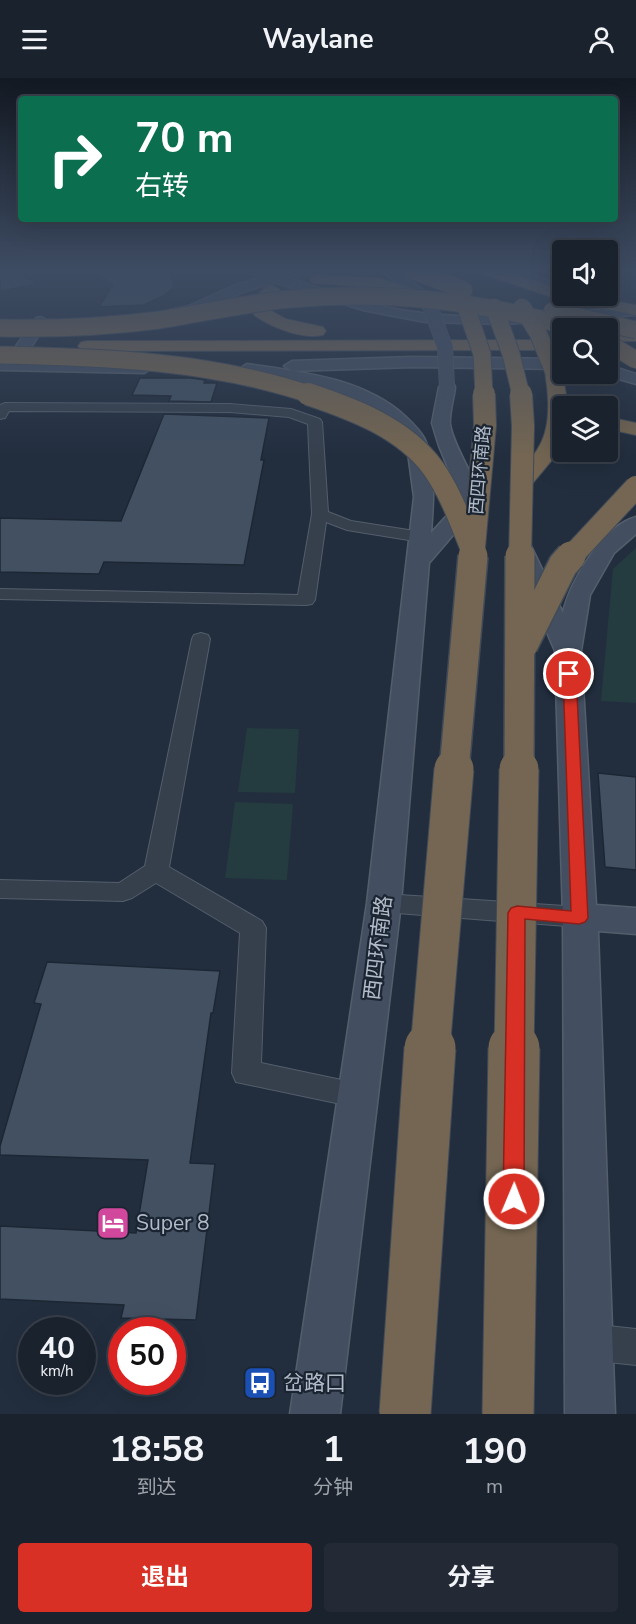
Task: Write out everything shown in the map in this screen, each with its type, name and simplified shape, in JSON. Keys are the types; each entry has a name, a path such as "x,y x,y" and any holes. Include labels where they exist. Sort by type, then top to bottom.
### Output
{"highway":[{"path":"0,335 89,341 200,332"},
{"path":"343,332 412,336"},
{"path":"0,345 89,341 412,336 421,332"},
{"name":"西四环南路","path":"404,1414 434,990 485,425 482,354 478,332"},
{"name":"西四环南路","path":"492,332 511,354 521,392 523,426 510,1414"},
{"path":"523,332 543,341 552,361"},
{"path":"529,332 552,341"},
{"path":"618,336 636,336"},
{"path":"618,345 636,346"},
{"path":"618,350 636,360"},
{"path":"4,361 103,357 204,368 282,385 350,409 384,426 408,442 424,458 439,477 472,550"},
{"path":"524,479 547,453 556,436 558,384"},
{"path":"618,425 636,429"},
{"path":"520,649 563,565 636,487"}],"street":[{"path":"4,361 31,332"},
{"name":"西四环南路","path":"423,1143 472,501 448,446 441,423 449,362 442,332"},
{"path":"4,361 247,369 400,362 552,374"},
{"path":"247,369 294,376 343,388 376,402 399,418 415,438 424,497 420,548 320,514"},
{"path":"618,373 636,379"},
{"path":"0,594 306,600 320,514 315,422 291,413 231,408 2,409"},
{"name":"西四环南路","path":"510,1414 521,547 524,479"},
{"name":"西四环南路","path":"315,1414 360,1095 384,903 420,548 472,501"},
{"path":"590,1414 579,918 568,651 578,595 587,577 606,549 636,523"},
{"path":"521,547 568,651"},
{"path":"0,889 123,892 156,871 201,639"},
{"path":"156,871 253,928 246,1073 360,1095"},
{"path":"384,903 636,921"},
{"path":"588,1342 636,1347"}],"green space":[{"path":"636,548 636,703 601,701 613,569"},
{"path":"247,728 299,729 295,793 238,792"},
{"path":"235,802 293,804 287,880 225,878"}],"building":[{"path":"140,378 191,378 205,380 204,383 217,383 211,402 169,401 171,396 132,395"},
{"path":"164,414 269,418 261,460 264,460 244,565 104,562 99,574 0,572 0,518 121,521"},
{"path":"598,773 636,777 636,870 605,867"},
{"path":"47,962 220,971 213,1013 211,1013 190,1163 215,1164 196,1320 186,1320 186,1317 121,1317 124,1305 0,1299 0,1226 136,1233 148,1160 0,1155 0,1146 41,1004 34,1003"}],"place":[{"name":"Super 8","path":"113,1223"},
{"name":"岔路口","path":"260,1383"}],"route":[{"path":"514,1199 517,913 579,918 569,674"}]}
